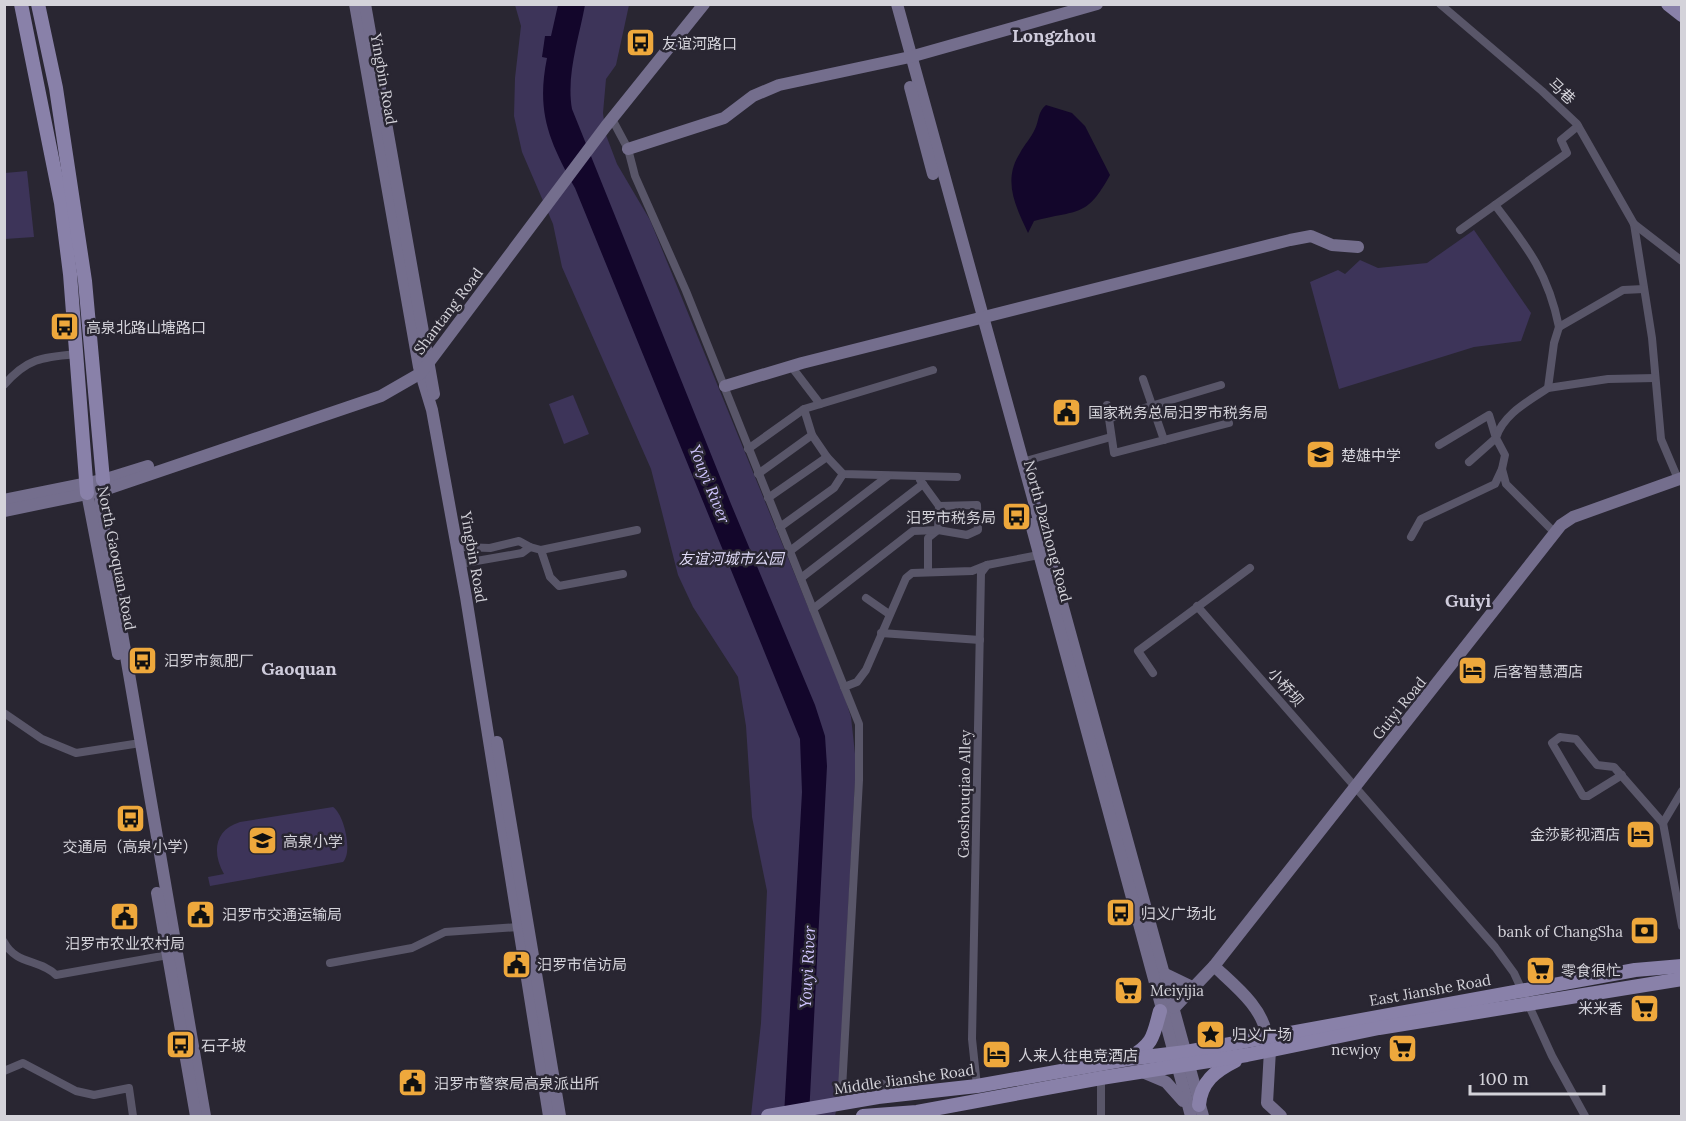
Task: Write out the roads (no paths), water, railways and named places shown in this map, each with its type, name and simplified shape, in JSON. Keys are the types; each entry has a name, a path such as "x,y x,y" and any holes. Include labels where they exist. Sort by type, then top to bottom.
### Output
{"main road":[{"name":"North Gaoquan Road","path":"21,4 61,203 70,274 76,354 94,487 168,955 196,1116"},
{"name":"North Gaoquan Road","path":"38,4 63,133 85,281 94,487 100,505 205,1116"},
{"name":"Yingbin Road","path":"355,4 466,597 549,1116"},
{"name":"Yingbin Road","path":"365,4 424,365 465,563 560,1116"},
{"name":"Shantang Road","path":"4,511 94,487 380,392 424,365 695,4"},
{"name":"Shantang Road","path":"597,132 612,120 704,4"},
{"name":"North Dazhong Road","path":"888,4 906,58 1043,554 1165,974 1175,1011 1181,1059"},
{"name":"North Dazhong Road","path":"897,4 906,58"},
{"path":"628,149 724,118 753,96 779,85 906,58 1097,4"},
{"path":"1668,4 1682,15"},
{"path":"725,386 791,366 1290,240 1311,236 1332,245 1359,247"},
{"name":"North Dazhong Road","path":"978,320 1022,462 1043,554 1160,1011 1181,1059"},
{"path":"1175,1011 1216,967 1563,529 1575,521 1680,480"},
{"name":"Guiyi Road","path":"1356,789 1561,525 1573,517 1680,480"},
{"name":"Shantang Road","path":"4,500 94,487"},
{"path":"1175,1011 1216,967"},
{"path":"1216,967 1256,1008 1265,1023 1269,1044 1267,1103 1281,1116"},
{"name":"East Jianshe Road","path":"1181,1059 1524,997 1638,988 1681,971"},
{"path":"1165,974 1194,988"},
{"path":"1128,1059 1148,1046 1153,1039 1160,1011"},
{"name":"East Jianshe Road","path":"1181,1059 1247,1055 1269,1044"},
{"path":"1195,1112 1200,1093 1211,1075 1247,1055"},
{"name":"Middle Jianshe Road","path":"768,1116 878,1097 913,1095 977,1086 1128,1059 1181,1059"},
{"path":"1181,1059 1195,1112"},
{"name":"Middle Jianshe Road","path":"863,1116 881,1113 915,1114 1140,1071 1181,1059"},
{"path":"1140,1071 1166,1082 1195,1112"},
{"path":"1267,1103 1288,1116"}],"street":[{"name":"马巷","path":"1440,4 1542,91 1578,126 1634,224"},
{"path":"612,120 628,149 635,176 725,386 748,449 859,724 859,780 842,1089 880,1083 913,1095"},
{"path":"1460,230 1567,153 1561,140 1578,126"},
{"path":"1495,205 1535,258 1553,298 1559,327 1554,343 1548,388"},
{"path":"1634,224 1682,261"},
{"path":"1634,224 1655,378 1660,439 1680,480"},
{"path":"1559,327 1623,290 1644,289"},
{"path":"4,385 24,365 43,357 76,354"},
{"path":"791,366 820,404"},
{"path":"748,449 804,409 933,370"},
{"path":"1469,462 1496,438 1504,421 1548,388 1608,379 1655,378"},
{"path":"1143,380 1164,440"},
{"path":"1110,418 1221,385"},
{"path":"1107,405 1114,453 1229,423"},
{"path":"804,409 812,435 827,457 843,474 888,475 920,481 957,477"},
{"path":"1411,537 1421,519 1495,484 1502,469 1504,455 1489,415 1439,445"},
{"path":"758,474 812,435"},
{"path":"1022,462 1111,437"},
{"path":"768,498 827,457"},
{"path":"1502,469 1506,484 1555,533"},
{"path":"780,527 834,488 843,474"},
{"path":"790,551 888,475"},
{"path":"920,481 939,506 938,530 928,538 928,572"},
{"path":"801,578 920,481"},
{"path":"813,609 913,531 938,530 967,535 978,530 977,506 939,506"},
{"path":"462,547 490,548 519,541 541,550 637,530"},
{"path":"465,563 522,553 530,547"},
{"path":"541,550 550,577 559,586 623,574"},
{"path":"844,687 857,682 866,670 880,633 906,578 912,573 972,571 987,565 1043,554"},
{"name":"Gaoshouqiao Alley","path":"977,1086 972,1039 981,573 987,565"},
{"path":"1154,673 1138,651 1250,568"},
{"path":"866,598 889,614"},
{"name":"小桥坝","path":"1197,606 1356,789 1458,901 1495,946 1524,997 1582,1114"},
{"path":"880,633 980,640"},
{"path":"4,713 42,739 76,753 134,744"},
{"path":"1622,775 1588,796 1583,796 1552,743 1560,737 1576,740 1597,765 1614,767 1622,775 1663,823 1682,926"},
{"path":"1663,823 1682,791"},
{"path":"330,963 412,948 445,932 519,927"},
{"path":"4,942 18,959 50,969 56,975 168,955"},
{"path":"4,1071 23,1064 56,1082 94,1095 129,1088 133,1116"},
{"path":"1101,1078 1101,1116"},
{"path":"1571,1116 1582,1114"}],"water":[{"name":"Youyi River","path":"558,5 585,5 572,70 572,109 731,504 815,705 825,736 827,766 809,1116 784,1116 802,792 800,739 575,188 558,155 547,126 543,94 547,58 542,57 545,36 551,36"},
{"path":"1046,105 1072,113 1085,126 1110,175 1102,189 1087,206 1071,213 1034,221 1028,233 1015,204 1011,184 1012,174 1015,163"}],"place":[{"name":"友谊河路口","path":"641,43"},
{"name":"高泉北路山塘路口","path":"65,327"},
{"name":"国家税务总局汨罗市税务局","path":"1067,412"},
{"name":"楚雄中学","path":"1320,455"},
{"name":"汨罗市税务局","path":"1017,517"},
{"name":"汨罗市氮肥厂","path":"143,660"},
{"name":"后客智慧酒店","path":"1472,671"},
{"name":"交通局（高泉小学）","path":"130,819"},
{"name":"金莎影视酒店","path":"1641,834"},
{"name":"高泉小学","path":"262,841"},
{"name":"归义广场北","path":"1120,913"},
{"name":"汨罗市交通运输局","path":"201,914"},
{"name":"汨罗市农业农村局","path":"125,916"},
{"name":"bank of ChangSha","path":"1644,931"},
{"name":"汨罗市信访局","path":"516,964"},
{"name":"零食很忙","path":"1540,970"},
{"name":"Meiyijia","path":"1129,990"},
{"name":"米米香","path":"1644,1008"},
{"name":"归义广场","path":"1211,1034"},
{"name":"石子坡","path":"180,1045"},
{"name":"newjoy","path":"1402,1049"},
{"name":"人来人往电竞酒店","path":"997,1055"},
{"name":"汨罗市警察局高泉派出所","path":"413,1083"}],"district":[{"name":"Longzhou","path":"1054,35"},
{"name":"Guiyi","path":"1468,600"},
{"name":"Gaoquan","path":"299,668"}],"park label":[{"name":"友谊河城市公园","path":"731,558"}]}
